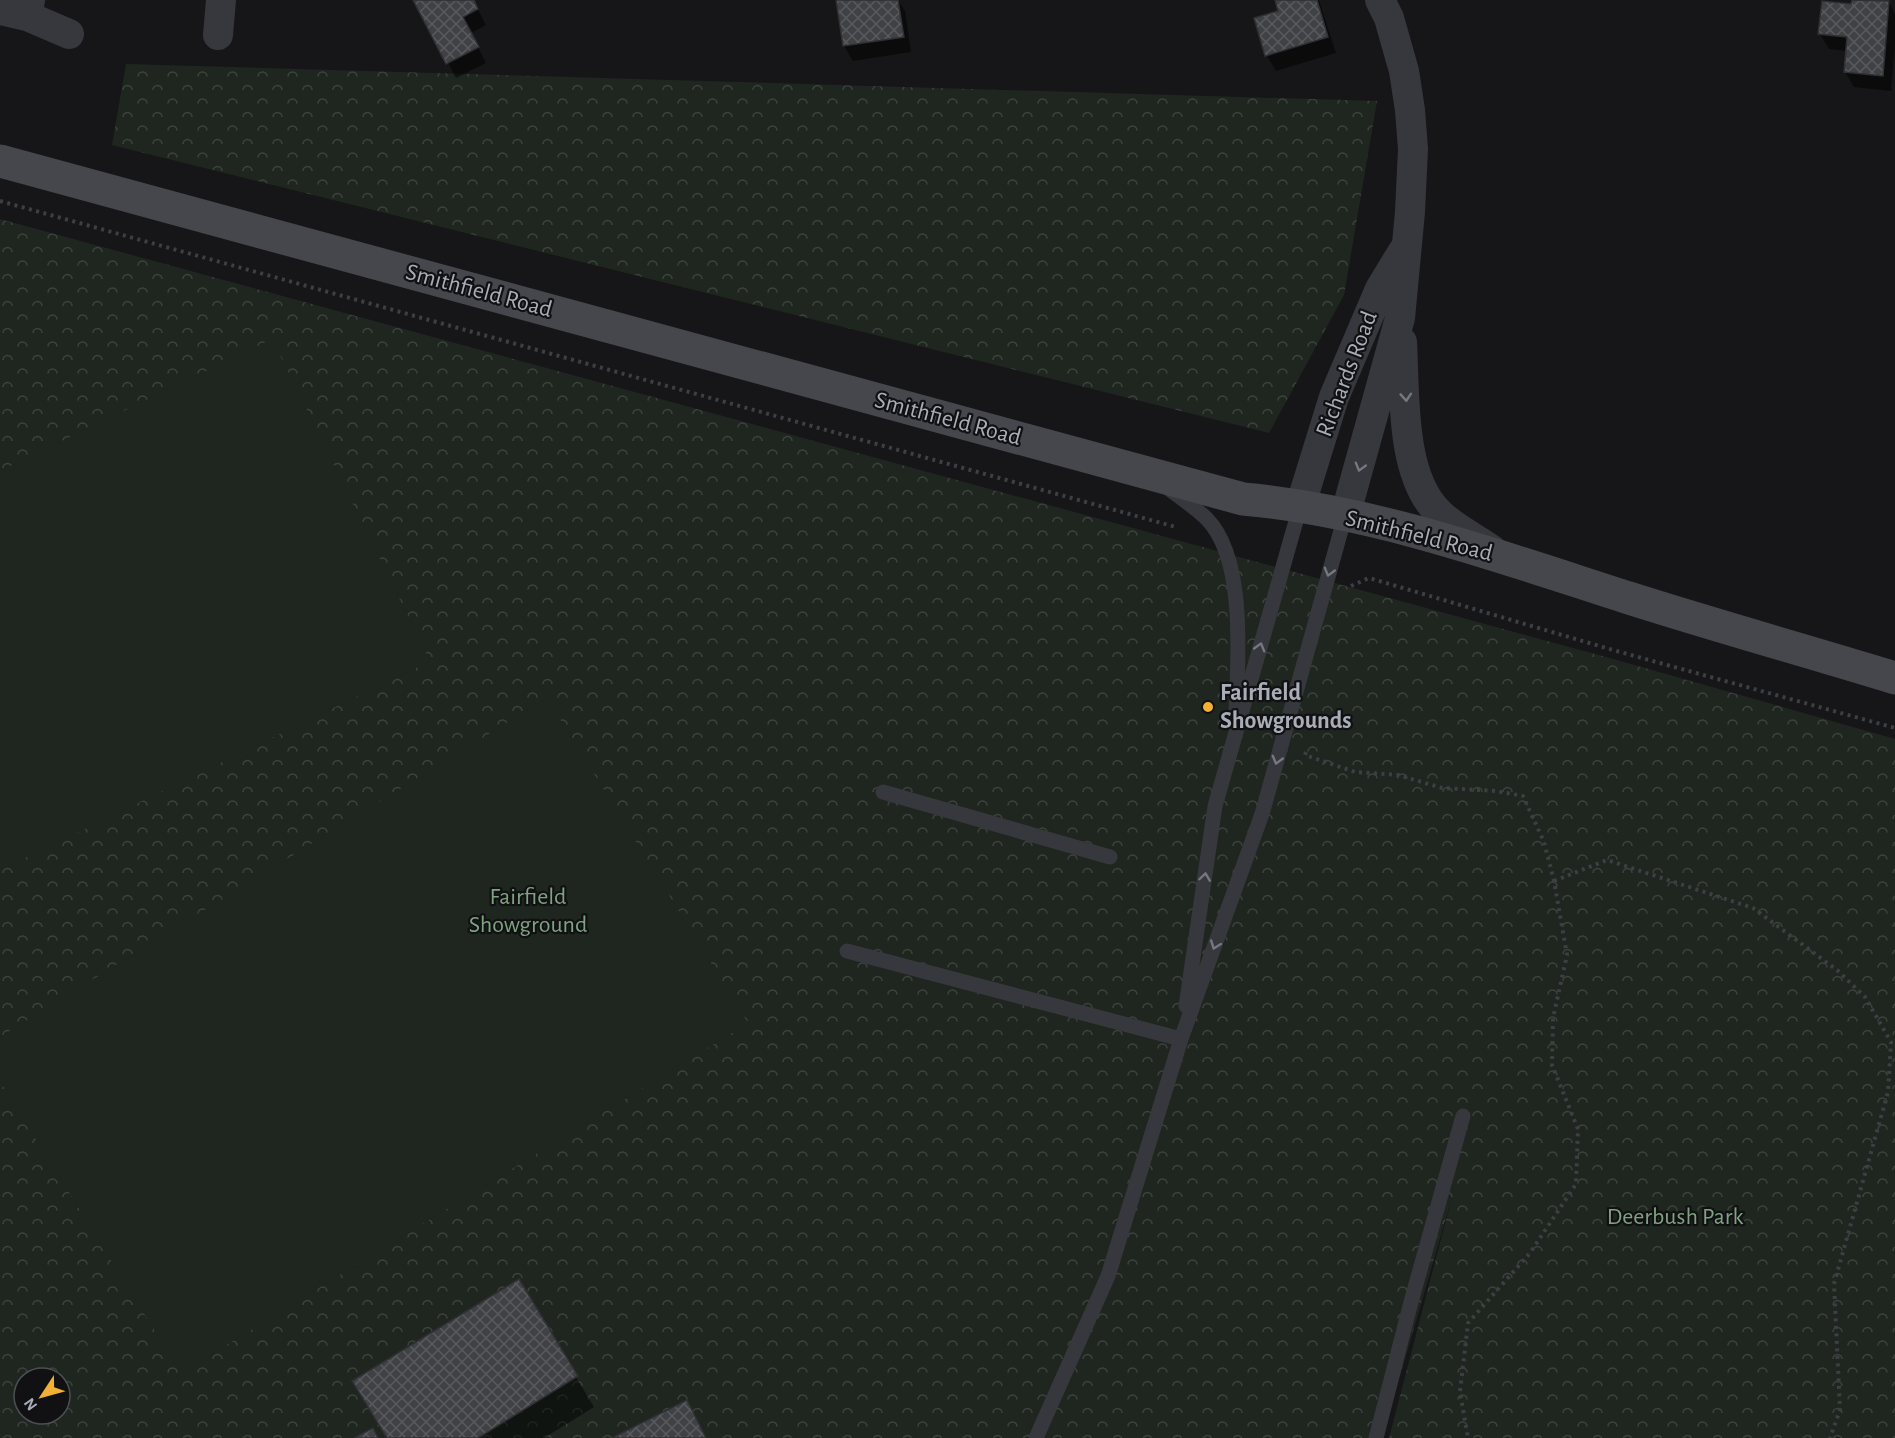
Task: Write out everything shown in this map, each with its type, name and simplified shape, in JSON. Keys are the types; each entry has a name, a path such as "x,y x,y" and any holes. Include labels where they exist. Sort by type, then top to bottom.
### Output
{"main road":[{"name":"Smithfield Road","path":"0,161 1242,499 1300,507 1399,528 1503,557 1644,603 1895,678"}],"street":[{"path":"218,35 221,0"},
{"name":"Richards Road","path":"1380,0 1389,18 1398,50 1410,110 1412,160 1410,212 1400,318 1409,444 1417,477 1424,493 1439,513 1503,557"},
{"path":"19,9 69,34"},
{"name":"Richards Road","path":"1300,507 1334,397 1380,289 1406,246"},
{"name":"Richards Road","path":"1345,516 1400,318"}],"lane":[{"path":"1152,475 1208,520 1225,547 1233,570 1238,666 1234,738"},
{"path":"1181,1039 1215,806 1300,507"},
{"path":"1035,1438 1108,1275 1181,1039 1262,814 1345,516"},
{"path":"883,792 1110,857"},
{"path":"847,951 1181,1039"},
{"path":"1376,1438 1463,1116"}],"path":[{"path":"0,201 954,464 1174,526 1182,531"},
{"path":"1349,595 1352,584 1369,578 1613,650 1895,728"},
{"path":"1309,743 1305,755 1355,772 1398,775 1442,788 1496,791 1523,796 1544,842 1554,880 1567,955 1553,1018 1552,1065 1578,1129 1576,1184 1530,1253 1468,1323 1460,1392 1468,1438"},
{"path":"1554,880 1607,860 1754,908 1837,970 1865,997 1891,1042 1888,1092 1834,1284 1840,1410 1830,1438"}],"green space":[{"path":"126,64 1377,101 1344,295 1269,433 112,145"},
{"name":"Fairfield Showground","path":"0,219 1606,657 1895,739 1895,1438 1389,1438 1452,1197 1382,1438 0,1438"},
{"path":"272,339 430,661 0,870 0,471"},
{"path":"547,698 748,1023 181,1373 0,1081 0,1037"}],"building":[{"path":"413,0 474,0 478,9 463,17 479,47 446,64"},
{"path":"836,0 898,0 904,37 843,46"},
{"path":"1275,0 1317,0 1328,37 1265,56 1254,18 1278,11"},
{"path":"1852,0 1889,1 1883,76 1844,72 1847,37 1818,34 1822,1 1851,4"},
{"path":"519,1279 578,1376 478,1438 387,1438 352,1381"},
{"path":"687,1400 706,1438 612,1438"},
{"path":"373,1428 378,1438 354,1438"}],"place":[{"name":"Fairfield Showgrounds","path":"1208,707"}],"park label":[{"name":"Deerbush Park","path":"1675,1217"}]}
